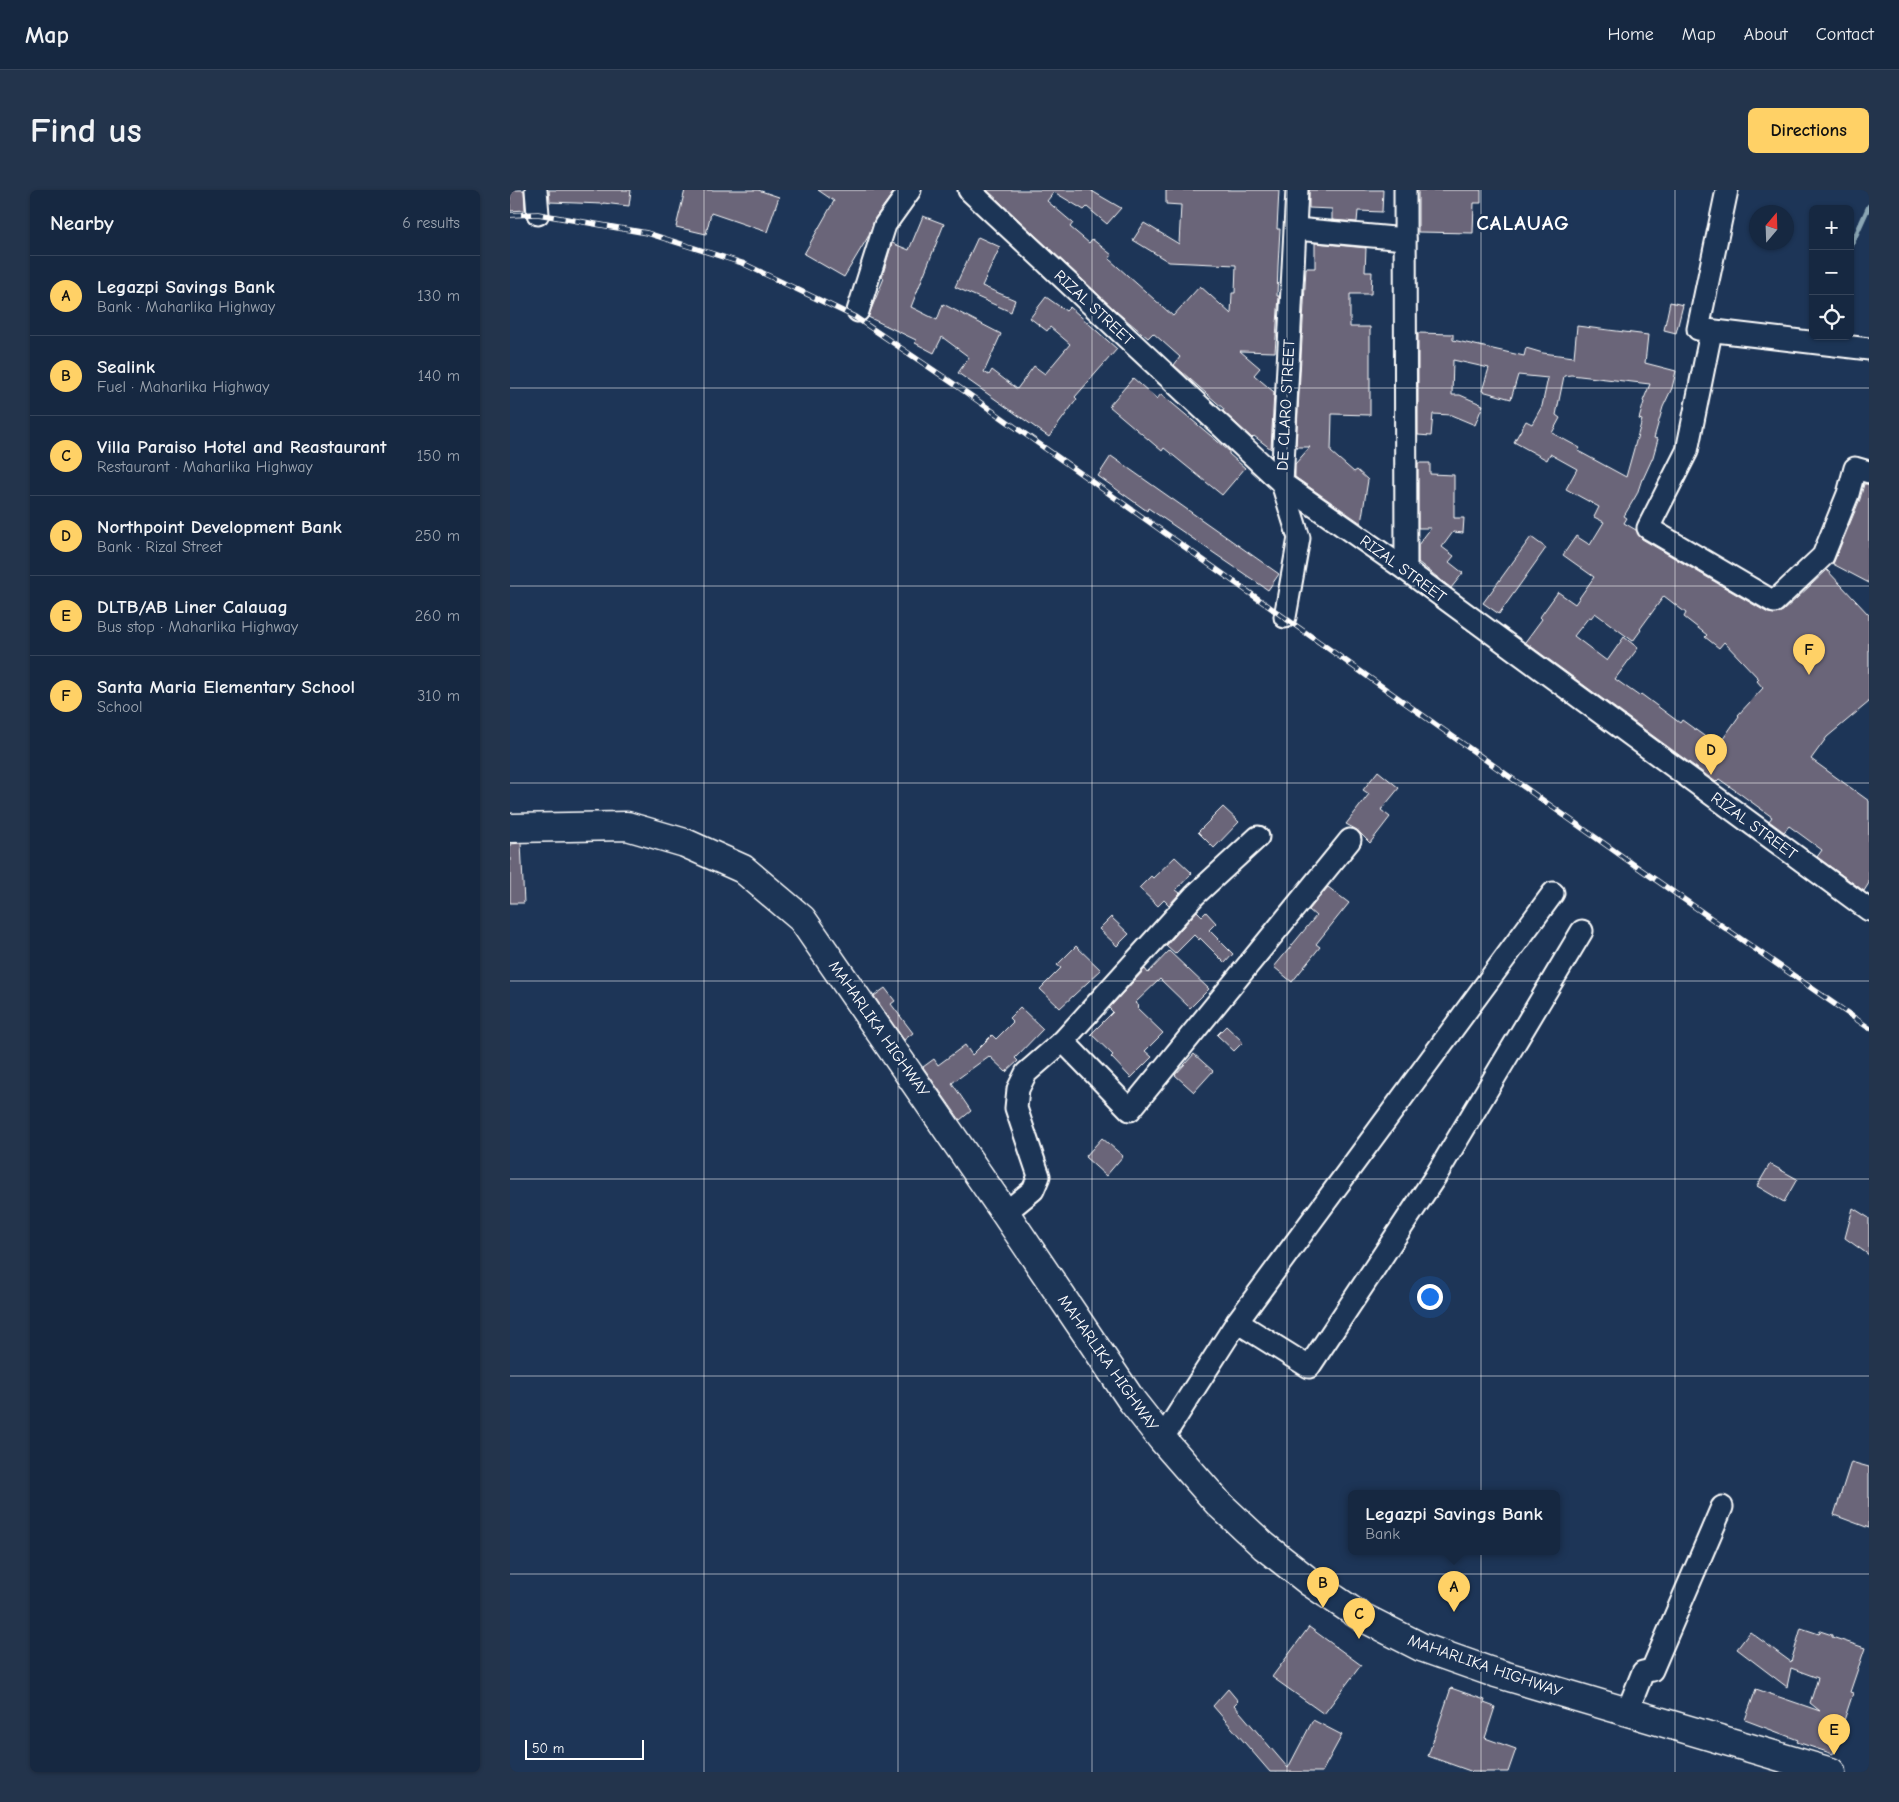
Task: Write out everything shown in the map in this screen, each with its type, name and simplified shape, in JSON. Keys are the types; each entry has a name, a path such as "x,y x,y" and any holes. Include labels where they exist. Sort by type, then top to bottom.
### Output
{"highway":[{"name":"MAHARLIKA HIGHWAY","path":"510,828 627,826 685,843 744,869 802,919 1132,1401 1162,1439 1218,1503 1264,1546 1310,1583 1360,1616 1421,1647 1627,1712 1832,1772"}],"street":[{"path":"536,190 538,214"},
{"path":"858,311 886,225 910,190"},
{"name":"RIZAL STREET","path":"969,190 1282,483 1406,570 1869,910"},
{"name":"DE CLARO STREET","path":"1284,617 1299,538 1282,483 1297,190"},
{"path":"1405,190 1406,570"},
{"path":"1727,190 1698,330 1869,349"},
{"path":"1296,229 1405,239"},
{"path":"1711,332 1687,451 1648,528 1774,602 1824,556 1848,494 1855,468 1869,472"},
{"path":"1005,1213 1033,1190 1038,1176 1016,1108 1018,1089 1026,1073 1063,1041 1194,895 1258,837"},
{"path":"1063,1041 1130,1110 1350,840"},
{"path":"1162,1439 1237,1322 1553,893"},
{"path":"1237,1322 1309,1367 1435,1177 1582,931"},
{"path":"1627,1712 1643,1672 1652,1670 1722,1507"}],"building":[{"path":"510,190 524,190 525,210 510,211"},
{"path":"549,190 631,190 629,206 603,203 550,202"},
{"path":"685,190 758,190 779,197 767,232 711,213 706,234 676,227"},
{"path":"818,190 895,190 875,218 868,237 844,277 804,254 834,201"},
{"path":"987,190 1090,190 1121,208 1107,224 1087,207 1084,210 1054,192 1047,201 1073,223 1070,227 1089,243 1092,239 1112,255 1109,259 1173,316 1200,286 1231,314 1232,293 1235,293 1236,265 1169,262 1133,240 1144,223 1179,244 1181,205 1166,204 1166,190 1279,190 1277,229 1280,229 1277,296 1279,296 1275,352 1240,351 1260,368 1254,375 1274,392 1271,449 1254,436 1252,438 1223,411 1224,409 1174,365 1180,357 1153,333 1148,338 1118,313"},
{"path":"1309,190 1383,190 1382,212 1358,211 1357,222 1332,220 1332,209 1309,208"},
{"path":"1418,190 1481,190 1481,203 1474,203 1473,233 1418,232"},
{"path":"923,216 944,224 911,307 937,320 943,304 1001,334 984,372 989,375 992,370 1017,389 1034,366 1045,374 1070,344 1050,327 1047,331 1030,318 1046,297 1066,311 1070,307 1117,349 1075,397 1077,399 1049,437 958,373 969,357 942,337 934,353 915,343 916,340 868,317 884,278 882,277 892,243 909,250"},
{"path":"978,237 1000,247 982,286 1015,300 1011,312 955,287"},
{"path":"1315,243 1366,248 1365,272 1372,272 1371,294 1350,294 1350,327 1370,327 1370,415 1332,414 1331,452 1354,472 1357,470 1368,480 1361,523 1295,477 1295,464 1310,447 1296,447 1306,268 1315,268"},
{"path":"1670,302 1683,305 1676,333 1664,330"},
{"path":"1577,326 1648,335 1645,363 1676,371 1672,388 1663,407 1654,438 1658,439 1653,457 1637,494 1624,516 1627,518 1624,523 1636,530 1642,539 1768,613 1776,614 1783,611 1827,570 1869,615 1869,702 1827,737 1811,759 1869,801 1869,883 1864,891 1817,857 1822,850 1789,826 1784,832 1769,821 1772,817 1719,779 1716,782 1525,642 1542,619 1540,617 1558,592 1575,604 1594,577 1563,555 1576,536 1590,545 1604,522 1594,517 1599,507 1566,489 1577,469 1550,454 1547,460 1514,442 1526,421 1532,424 1542,406 1548,378 1518,375 1511,399 1482,391 1489,368 1453,360 1452,395 1460,395 1483,405 1475,425 1451,415 1433,414 1431,436 1418,435 1418,333 1453,334 1453,340 1524,356 1526,348 1543,353 1574,357","holes":["1571,375 1650,384 1643,401 1639,419 1642,420 1626,477 1578,451 1580,448 1552,433 1560,418 1556,415 1564,376","1664,596 1686,613 1684,617 1707,635 1705,637 1719,648 1724,642 1759,679 1757,681 1763,688 1738,715 1718,746 1682,720 1680,723 1641,694 1639,696 1615,679 1638,648 1624,637 1607,661 1574,636 1589,617 1591,618 1595,613 1633,641"]},
{"path":"1133,378 1157,399 1161,394 1229,451 1229,454 1245,468 1222,495 1164,448 1162,451 1109,406"},
{"path":"1111,456 1279,574 1268,590 1148,508 1147,511 1098,476"},
{"path":"1418,463 1430,463 1430,474 1454,475 1454,518 1464,518 1463,533 1453,532 1442,547 1454,556 1449,562 1463,573 1451,588 1418,562 1418,545 1431,528 1418,528"},
{"path":"1864,484 1869,484 1869,583 1833,564 1860,499"},
{"path":"1531,537 1546,548 1499,614 1483,603"},
{"path":"1378,771 1399,788 1381,810 1390,817 1370,843 1357,830 1346,824 1369,794 1363,790"},
{"path":"1223,807 1239,822 1214,848 1198,832"},
{"path":"521,843 524,903 510,903 510,844"},
{"path":"1175,857 1192,873 1176,890 1180,893 1169,905 1164,900 1158,906 1139,888 1151,876 1153,878"},
{"path":"1328,887 1349,903 1316,944 1320,947 1292,982 1274,967 1316,916 1309,910"},
{"path":"1197,911 1202,916 1206,912 1216,923 1209,930 1233,954 1225,963 1200,938 1199,940 1194,935 1175,954 1166,946"},
{"path":"1111,917 1129,934 1117,946 1099,929"},
{"path":"1076,946 1101,970 1060,1008 1040,989 1061,968 1057,965"},
{"path":"1169,951 1209,989 1190,1008 1160,979 1135,1003 1139,1006 1137,1008 1163,1033 1145,1051 1152,1057 1131,1078 1111,1057 1113,1055 1091,1034 1113,1012 1109,1008 1145,969 1148,973"},
{"path":"885,988 895,1001 891,1004 913,1033 904,1040 874,996"},
{"path":"1020,1007 1043,1029 1015,1058 1018,1061 1006,1072 989,1056 952,1083 971,1111 960,1120 923,1067 934,1059 938,1065 965,1045 972,1055 992,1035 996,1039 1013,1022 1009,1018"},
{"path":"1226,1026 1243,1042 1234,1051 1217,1035"},
{"path":"1194,1054 1213,1071 1194,1092 1175,1075"},
{"path":"1102,1138 1123,1156 1106,1176 1085,1157"},
{"path":"1770,1164 1797,1179 1784,1202 1757,1186"},
{"path":"1853,1208 1869,1218 1869,1255 1845,1238"},
{"path":"1851,1462 1869,1467 1869,1528 1834,1515"},
{"path":"1309,1627 1361,1665 1324,1714 1272,1677"},
{"path":"1801,1628 1819,1634 1820,1631 1865,1648 1850,1692 1853,1693 1833,1754 1797,1742 1798,1740 1745,1720 1756,1689 1820,1711 1810,1703 1818,1678 1791,1668 1787,1687 1737,1649 1750,1632 1791,1662"},
{"path":"1451,1688 1485,1700 1484,1703 1495,1707 1485,1738 1516,1749 1508,1772 1473,1772 1428,1756"},
{"path":"1228,1689 1238,1701 1234,1705 1288,1768 1313,1720 1342,1735 1322,1772 1270,1772 1213,1706"}],"waterway":[{"path":"1854,239 1869,206"}],"railway":[{"path":"510,215 538,214 647,233 742,263 855,317 957,386 1633,864 1869,1028"}],"place":[{"name":"Santa Maria Elementary School","path":"1809,675"},
{"name":"Northpoint Development Bank","path":"1711,775"},
{"name":"Sealink","path":"1323,1608"},
{"name":"Legazpi Savings Bank","path":"1454,1612"},
{"name":"Villa Paraiso Hotel and Reastaurant","path":"1359,1639"},
{"name":"DLTB/AB Liner Calauag","path":"1834,1755"}],"district":[{"name":"CALAUAG","path":"1523,223"}]}
